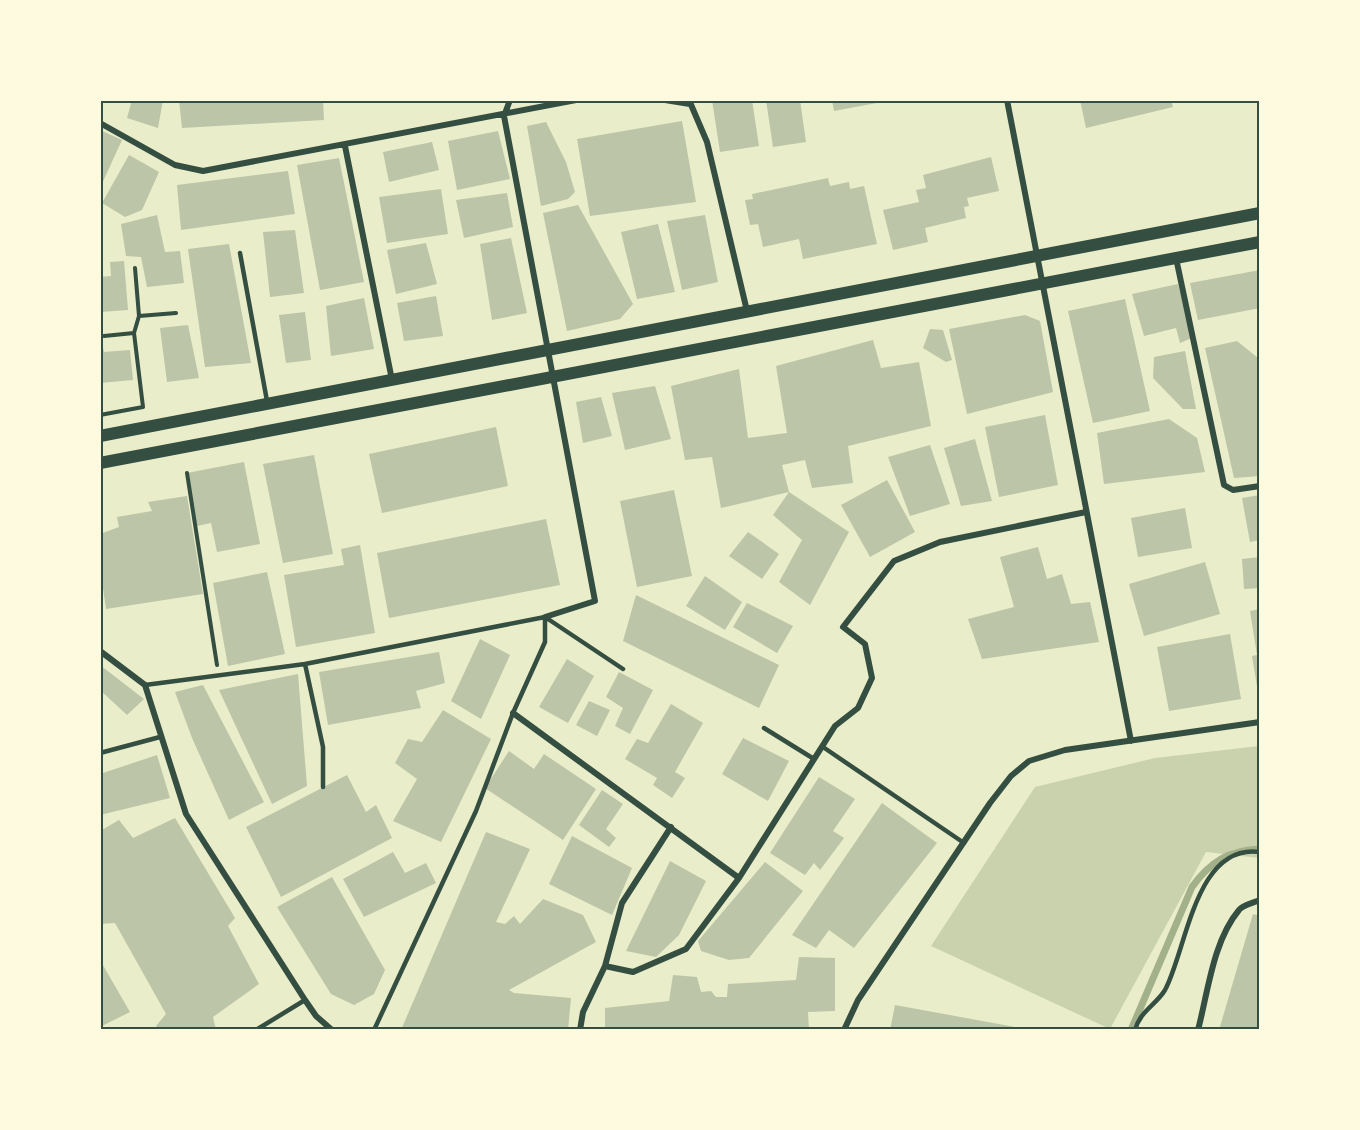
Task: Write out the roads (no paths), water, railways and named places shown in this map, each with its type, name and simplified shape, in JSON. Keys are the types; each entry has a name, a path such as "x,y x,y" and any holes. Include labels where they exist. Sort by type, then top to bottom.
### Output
{"main road":[{"path":"100,436 1260,213"},
{"path":"100,463 1260,242"}],"street":[{"path":"510,100 504,116 550,350 595,601 545,617"},
{"path":"100,123 175,165 203,171 504,116 576,100"},
{"path":"665,100 690,102 707,141 747,312"},
{"path":"1007,100 1131,741"},
{"path":"345,146 392,380"},
{"path":"1176,258 1224,485 1233,490 1260,486"},
{"path":"605,966 633,972 686,948 739,878 836,726 858,708 872,678 865,644 843,627 894,561 940,542 1086,512"},
{"path":"100,651 145,685 186,813 305,1000 316,1016 332,1029"},
{"path":"513,713 739,878"},
{"path":"843,1029 858,1000 964,843 1011,776 1029,761 1065,750 1260,722"},
{"path":"580,1029 583,1012 605,966 622,903 671,827"},
{"path":"1198,1029 1217,956 1230,924 1240,908 1260,900"}],"lane":[{"path":"240,253 268,404"},
{"path":"374,1029 476,811 513,713 545,642 545,617"},
{"path":"145,685 305,664 545,617 623,669"},
{"path":"305,664 323,747 323,787"},
{"path":"764,728 814,759"},
{"path":"100,753 160,737"},
{"path":"823,747 964,843"},
{"path":"1135,1029 1138,1018 1165,991 1202,886 1223,861 1250,850 1260,852"},
{"path":"256,1029 305,1000"}],"waterway":[{"path":"1131,1030 1192,887 1213,864 1221,859 1239,852 1260,849"}]}
